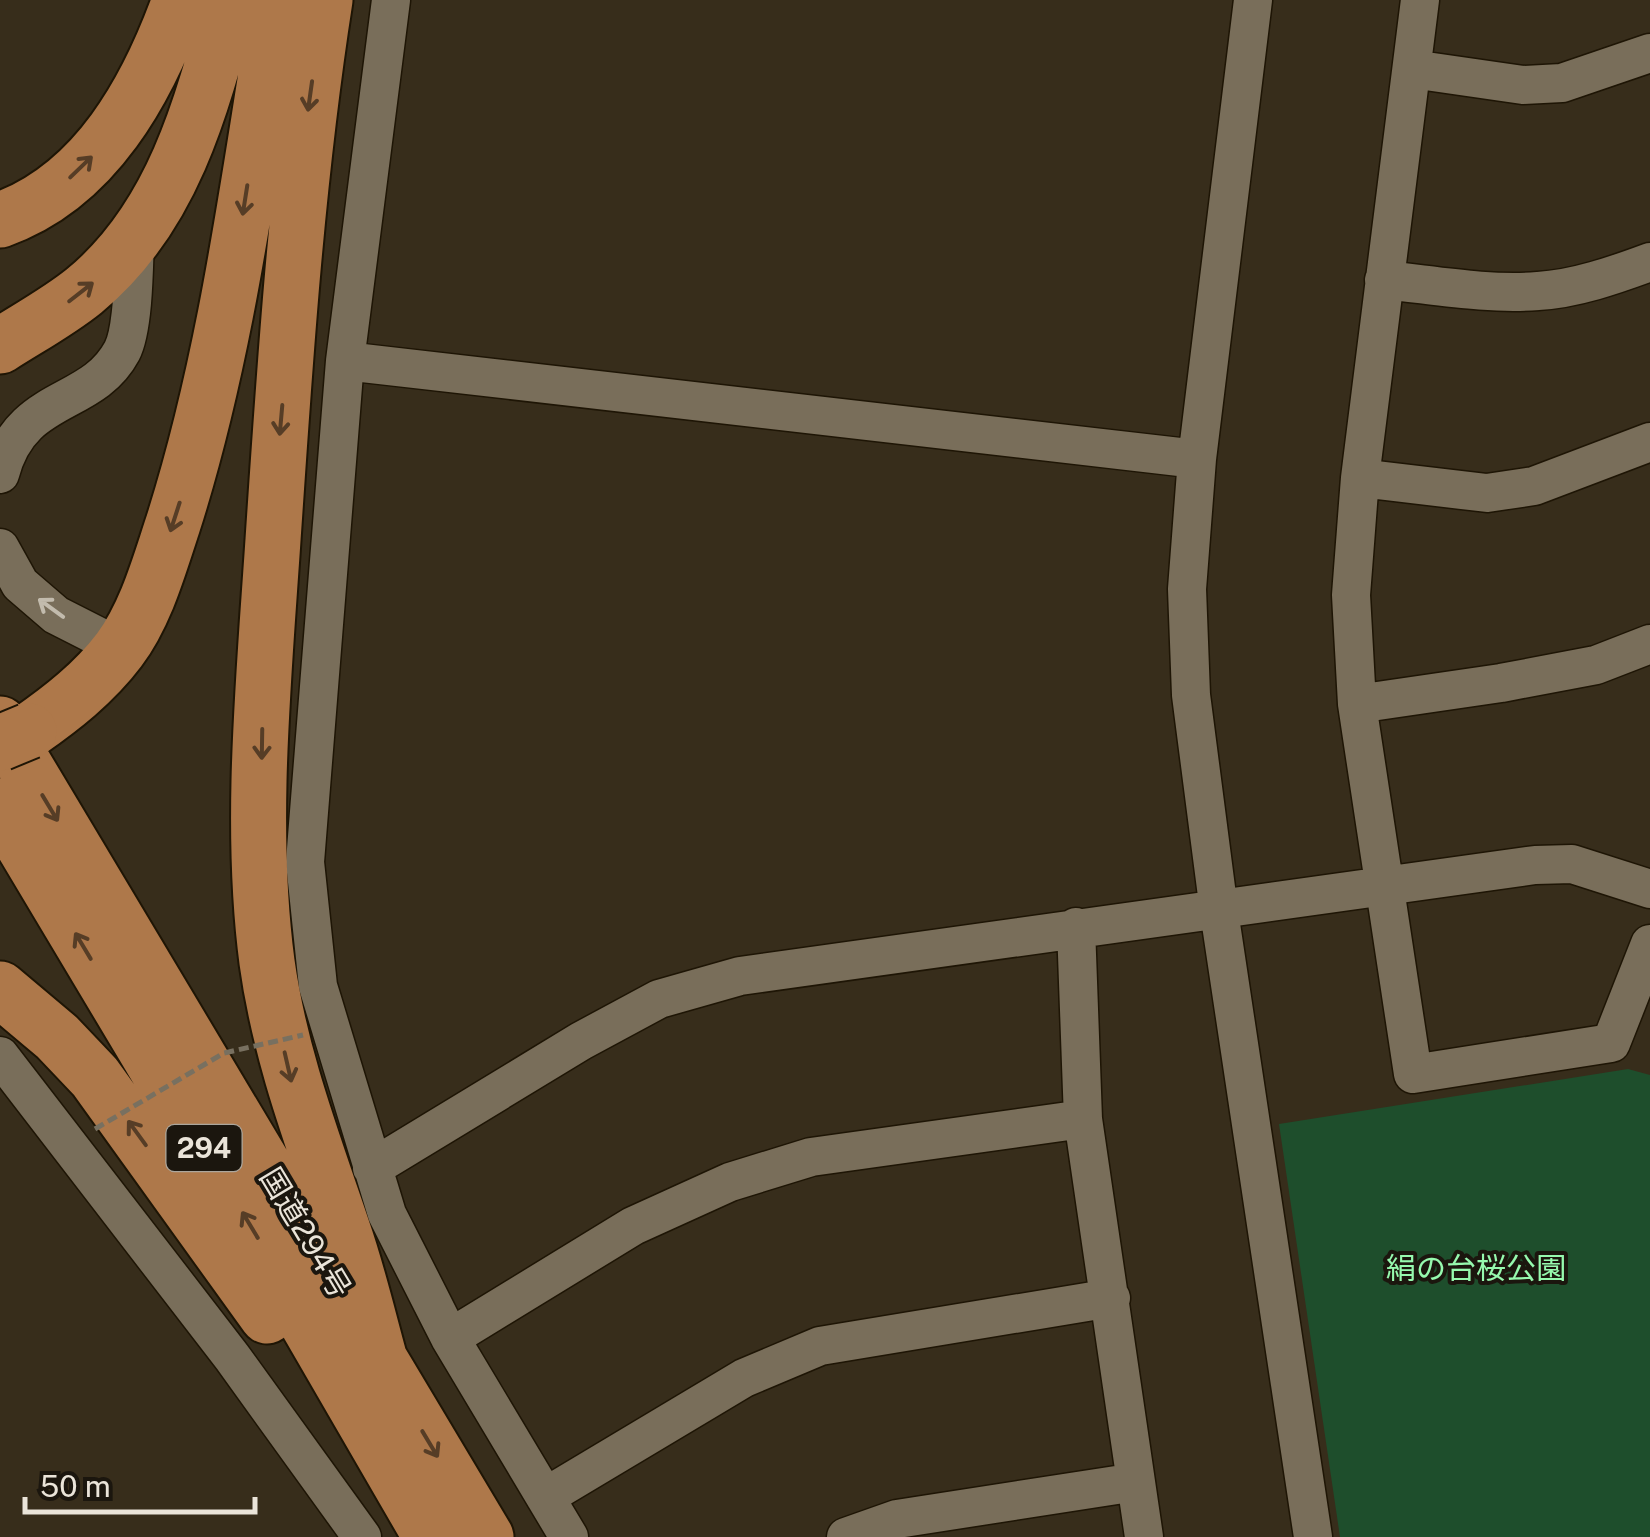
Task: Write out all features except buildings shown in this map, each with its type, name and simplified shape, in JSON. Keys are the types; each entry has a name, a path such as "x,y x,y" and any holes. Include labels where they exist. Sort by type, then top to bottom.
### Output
{"highway":[{"path":"0,220 50,194 80,170 108,139 146,81 180,0"},
{"path":"0,346 83,292 135,236 178,167 194,127 230,0"},
{"path":"10,733 65,706 120,648 141,612 185,485 241,225 278,0"},
{"path":"325,0 309,102 280,428 264,672 261,899 267,963 292,1083 344,1232 380,1360"},
{"name":"国道294号","path":"10,733 486,1537"},
{"name":"国道294号","path":"0,806 418,1514"},
{"path":"0,989 57,1037 95,1077 328,1402 418,1514"}],"street":[{"path":"392,0 345,361 305,862 318,986 387,1214 450,1338 568,1537"},
{"path":"1253,0 1197,459 1187,589 1191,696 1219,910 1314,1537"},
{"path":"1420,0 1360,478 1351,594 1357,704 1413,1074 1611,1043 1650,944"},
{"path":"1412,69 1524,86 1562,83 1650,53"},
{"path":"0,474 6,452 31,418 100,378 123,350 133,286 135,236"},
{"path":"1384,280 1540,292 1592,281 1650,262"},
{"path":"345,361 1197,459"},
{"path":"1360,478 1486,493 1534,486 1650,442"},
{"path":"0,548 20,584 56,615 120,648"},
{"path":"1357,704 1596,665 1650,644"},
{"path":"372,1168 581,1041 660,999 740,976 1534,865 1572,864 1650,889"},
{"path":"1076,927 1082,1119 1144,1537"},
{"path":"0,1056 232,1357 362,1537"},
{"path":"450,1338 633,1226 730,1182 811,1158 1082,1119"},
{"path":"545,1497 744,1378 820,1346 1110,1298"},
{"path":"846,1537 898,1519 1136,1482"}],"path":[{"path":"95,1129 224,1053 304,1035"}],"green space":[{"name":"絹の台桜公園","path":"1628,1069 1650,1075 1650,1537 1340,1537 1279,1124"}]}
